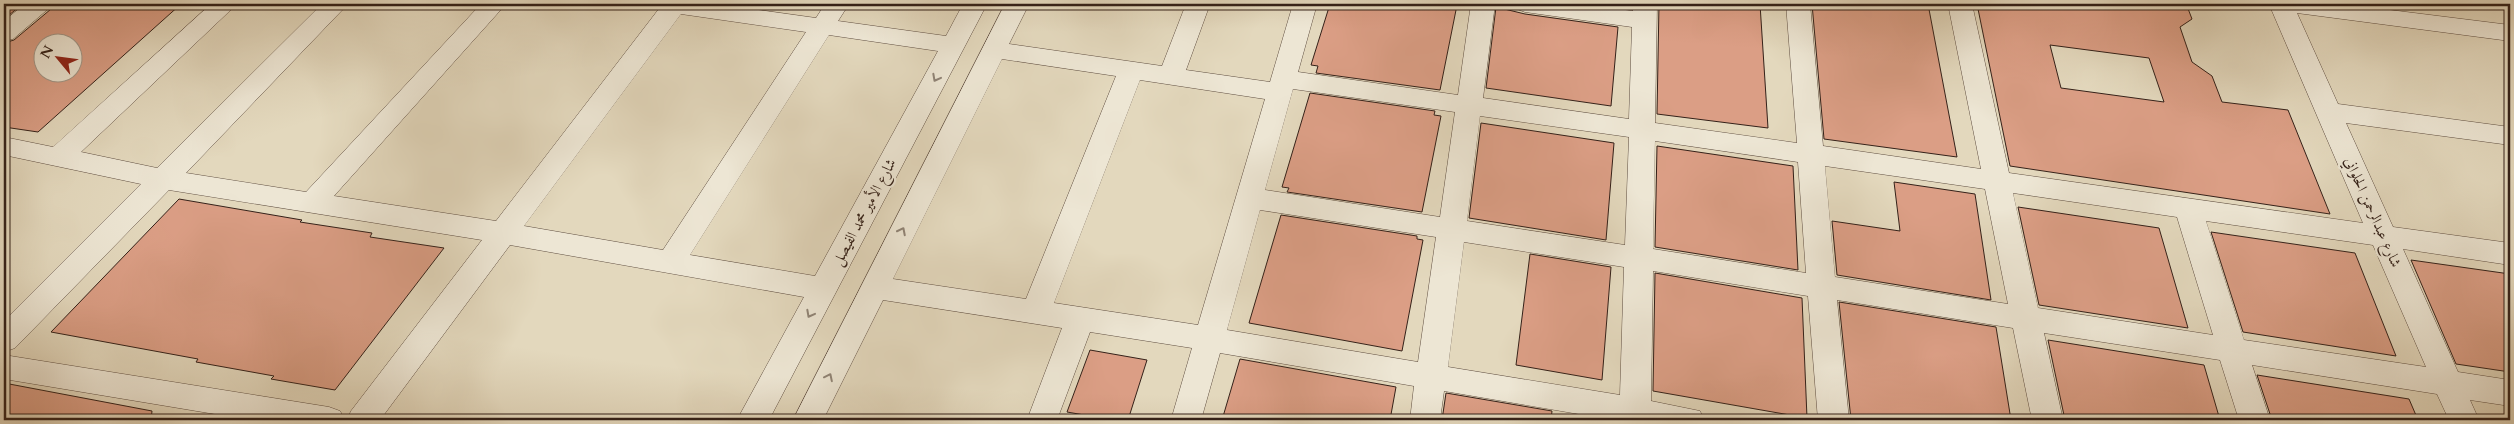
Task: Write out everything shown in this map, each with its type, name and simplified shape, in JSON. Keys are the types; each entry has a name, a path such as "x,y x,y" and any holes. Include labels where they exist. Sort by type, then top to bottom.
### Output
{"street":[{"path":"4,33 40,4"},
{"path":"60,156 225,4"},
{"path":"4,340 336,4"},
{"path":"312,203 494,4"},
{"path":"362,420 503,233 671,4 953,46"},
{"path":"670,263 837,4"},
{"name":"شارع الأمير محمد الفيصل","path":"753,420 975,4"},
{"path":"808,420 1017,4"},
{"path":"1171,76 1198,4"},
{"path":"1186,420 1305,4"},
{"path":"1425,420 1483,4"},
{"path":"1525,4 1645,12 1635,416"},
{"path":"1798,4 1833,420"},
{"path":"1960,4 2047,420"},
{"path":"2283,4 2510,33"},
{"name":"شارع عبدالرحمن الحلواني","path":"2283,4 2328,112 2464,420"},
{"path":"994,50 1171,76 1469,105 2510,254"},
{"path":"1036,311 1131,70"},
{"path":"2328,112 2510,136"},
{"path":"905,136 947,143"},
{"path":"4,146 163,178 503,233 823,289"},
{"path":"1250,198 2510,393"},
{"path":"2188,208 2254,420"},
{"path":"874,286 1210,338 1431,376 1635,416 1689,420"},
{"path":"1042,420 1080,318"},
{"path":"4,367 329,420"}],"building":[{"path":"4,4 19,7 4,19"},
{"path":"57,4 181,4 38,132 4,127 4,43 14,40"},
{"path":"1330,4 1457,5 1440,90 1316,73 1318,66 1311,65"},
{"path":"1659,4 1760,4 1768,128 1657,114"},
{"path":"1812,4 1866,6 1866,4 1928,4 1957,157 1824,139"},
{"path":"1977,4 2170,4 2187,6 2192,19 2180,27 2192,62 2212,76 2222,102 2288,110 2330,214 2010,166","holes":["2050,45 2149,58 2164,102 2061,88"]},
{"path":"1496,7 1525,14 1618,27 1611,106 1486,88"},
{"path":"1310,93 1435,111 1434,115 1441,116 1422,212 1287,192 1289,188 1282,187"},
{"path":"1481,123 1614,143 1606,240 1469,218"},
{"path":"1657,146 1793,166 1798,270 1655,247"},
{"path":"1894,182 1975,194 1991,300 1837,275 1832,221 1900,231"},
{"path":"179,199 302,220 300,222 372,233 370,237 444,248 335,390 271,379 274,376 196,362 198,359 51,332"},
{"path":"2018,207 2159,228 2188,328 2039,305"},
{"path":"1281,215 1417,236 1417,239 1423,240 1402,351 1249,323"},
{"path":"2211,232 2355,253 2396,356 2243,332"},
{"path":"1530,254 1611,267 1602,380 1516,365"},
{"path":"2411,260 2510,274 2510,372 2456,364"},
{"path":"1655,273 1802,298 1807,418 1653,391"},
{"path":"1839,302 1996,327 2011,420 1851,420"},
{"path":"2048,340 2204,365 2220,420 2065,420"},
{"path":"1090,350 1147,360 1128,420 1113,420 1067,412"},
{"path":"1240,359 1396,387 1390,420 1222,420"},
{"path":"2257,375 2409,399 2418,420 2272,420"},
{"path":"4,383 152,411 151,420 4,420"},
{"path":"1446,393 1552,411 1551,420 1442,420"}]}
